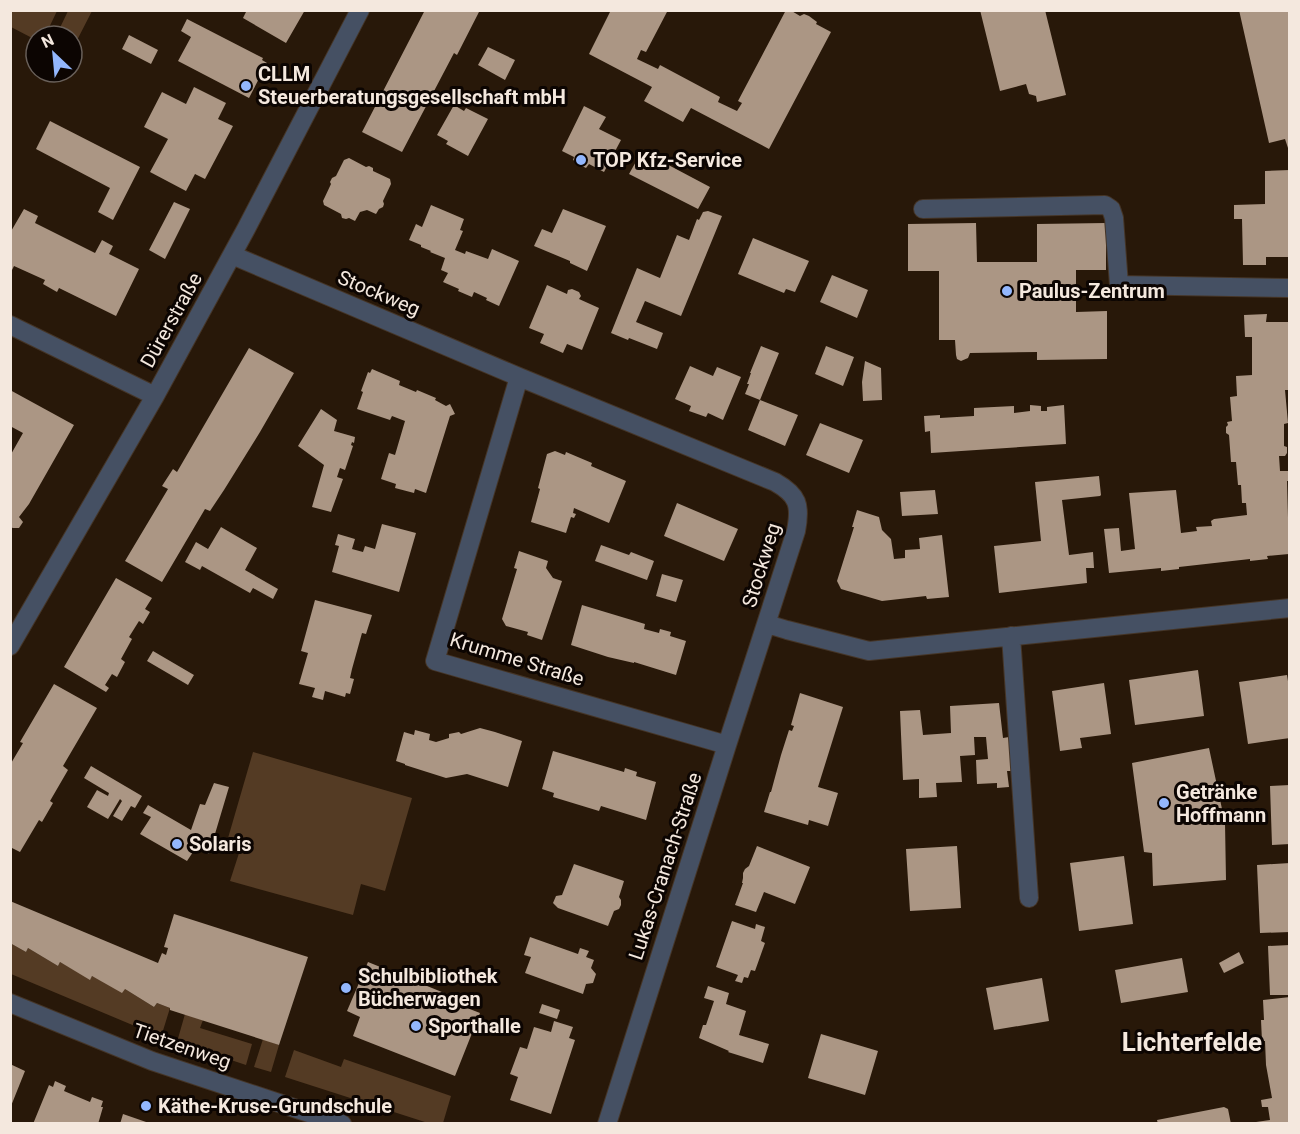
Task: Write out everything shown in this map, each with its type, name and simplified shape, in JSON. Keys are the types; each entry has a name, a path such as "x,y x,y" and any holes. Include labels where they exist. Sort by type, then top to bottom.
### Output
{"street":[{"name":"Dürerstraße","path":"10,646 155,396 232,255 360,10"},
{"path":"923,209 1105,205 1111,209 1114,218 1119,285 1290,288"},
{"name":"Stockweg","path":"232,255 519,377 775,482 789,492 796,501 799,514 796,531 767,624 870,651 1290,608"},
{"path":"10,325 155,396"},
{"name":"Krumme Straße","path":"519,377 435,661 727,745"},
{"name":"Lukas-Cranach-Straße","path":"607,1124 767,624"},
{"path":"1011,636 1029,898"},
{"name":"Tietzenweg","path":"10,1003 152,1061 342,1124"}],"shaded area":[{"path":"11,10 57,11 51,24 24,24 24,34 11,27"},
{"path":"68,11 92,11 84,27 84,24 62,24"},
{"path":"253,752 412,798 385,891 361,884 353,915 230,881 240,850 226,845"},
{"path":"10,943 26,952 28,948 58,966 60,962 90,979 92,976 125,989 154,1007 157,1003 170,1008 161,1037 11,974"},
{"path":"185,1014 203,1020 200,1028 252,1044 246,1065 177,1042"},
{"path":"263,1039 279,1045 271,1072 254,1067"},
{"path":"294,1050 341,1067 344,1059 451,1096 443,1123 428,1123 285,1077"}],"building":[{"path":"247,10 305,10 286,43 243,18"},
{"path":"425,10 480,10 457,55 454,53 402,152 362,132"},
{"path":"611,10 668,10 646,52 641,50 637,59 658,69 660,65 720,97 718,102 737,111 742,103 738,101 786,10 800,16 804,14 809,16 817,22 816,24 831,32 769,149 691,108 683,122 644,101 652,87 589,54"},
{"path":"980,10 1045,10 1066,95 1037,102 1036,96 1029,94 1026,84 1000,91"},
{"path":"1239,10 1290,10 1290,154 1285,139 1269,143"},
{"path":"187,19 263,58 262,60 267,63 249,98 178,61 191,37 181,31"},
{"path":"129,35 158,50 151,64 122,49"},
{"path":"488,47 515,60 505,80 478,65"},
{"path":"194,87 226,103 218,119 233,126 205,179 195,174 186,191 150,172 168,139 144,127 162,92 186,104"},
{"path":"454,105 488,119 468,156 446,144 448,141 437,135"},
{"path":"584,106 606,117 599,129 621,140 604,172 589,164 586,168 576,163 573,160 574,157 562,151"},
{"path":"50,121 140,167 113,220 98,212 110,188 36,149"},
{"path":"642,151 710,187 698,209 629,174"},
{"path":"349,158 373,168 373,171 390,179 391,184 383,201 383,207 376,214 367,210 360,212 355,221 342,218 341,214 324,205 323,201 332,178 336,176 344,160"},
{"path":"1290,170 1290,257 1266,257 1266,265 1243,265 1242,219 1234,219 1234,205 1265,204 1265,171"},
{"path":"174,202 190,209 165,259 149,250"},
{"path":"431,205 464,219 460,230 463,231 455,250 465,254 466,251 488,259 492,249 519,261 499,306 474,292 472,297 443,282 448,273 441,270 445,258 409,240 416,224 422,227"},
{"path":"24,209 38,216 35,223 95,253 102,240 113,246 109,254 139,269 116,316 59,288 57,292 43,284 45,280 14,266 12,270 10,269 10,233"},
{"path":"563,209 606,226 587,271 534,246 542,229 552,233"},
{"path":"708,211 722,216 681,316 645,301 636,322 663,333 657,349 611,333 637,268 660,278 677,235 689,240 697,219 699,220 703,212"},
{"name":"Paulus-Zentrum","path":"976,223 977,262 1037,262 1037,224 1106,223 1106,270 1076,270 1076,312 1107,311 1107,359 1037,360 1037,352 970,353 968,358 961,361 957,359 955,340 939,340 939,271 908,271 908,224"},
{"path":"753,238 809,261 795,292 786,289 784,293 738,274"},
{"path":"832,275 868,290 857,318 820,302"},
{"path":"547,285 567,294 568,290 572,289 579,292 581,296 579,299 599,308 582,350 567,344 563,353 540,343 544,334 529,328"},
{"path":"1267,314 1266,322 1290,322 1289,390 1285,390 1288,423 1284,424 1284,446 1287,447 1287,453 1285,456 1279,456 1280,471 1289,471 1289,481 1287,481 1289,554 1267,556 1268,559 1250,561 1250,559 1161,571 1161,568 1109,573 1104,529 1119,528 1121,551 1135,549 1129,493 1176,490 1181,533 1197,531 1196,527 1212,526 1211,521 1214,519 1247,515 1246,503 1242,503 1241,485 1238,485 1236,462 1231,462 1229,435 1226,433 1226,427 1227,422 1232,421 1230,397 1237,396 1236,376 1252,375 1252,337 1245,337 1244,315"},
{"path":"761,346 779,353 760,400 745,394 750,373"},
{"path":"826,346 854,357 843,386 815,374"},
{"path":"249,348 294,373 224,490 210,511 205,509 162,582 125,561 168,489 162,486 173,469 177,472"},
{"path":"865,361 881,368 882,400 863,401 862,382"},
{"path":"690,366 713,376 717,367 741,377 723,420 708,413 706,417 689,411 691,406 675,399"},
{"path":"372,369 400,381 399,385 436,398 435,400 446,406 450,404 455,414 450,416 426,493 415,489 414,493 395,488 396,484 381,479 389,453 395,455 405,421 392,416 390,420 357,409 368,372 370,373"},
{"path":"10,390 74,425 29,504 19,517 23,522 19,528 10,527 10,456 23,433 10,426"},
{"path":"760,400 798,415 785,446 748,430"},
{"path":"1030,405 1041,406 1041,411 1047,411 1047,407 1064,405 1066,444 931,453 930,431 925,432 924,416 940,415 940,418 974,416 974,408 1014,406 1014,413 1030,411"},
{"path":"321,409 337,420 334,431 355,437 345,470 340,468 337,477 343,479 331,512 312,507 324,465 298,446"},
{"path":"820,423 863,440 849,473 806,455"},
{"path":"555,451 565,455 566,452 626,481 609,523 574,508 573,513 576,514 574,518 571,517 566,533 531,522 547,454"},
{"path":"1099,476 1100,496 1062,500 1069,555 1093,552 1094,568 1086,568 1087,583 999,593 994,546 1041,541 1035,482"},
{"path":"935,490 938,514 902,516 900,492"},
{"path":"677,503 738,529 724,561 664,536"},
{"path":"857,510 879,517 882,530 891,539 894,559 905,558 905,550 920,549 919,538 942,535 949,597 927,599 926,596 882,601 841,589 837,581"},
{"path":"382,524 416,533 399,592 332,572 339,546 335,545 338,534 355,539 352,549 363,552 365,546 375,549"},
{"path":"221,527 257,548 245,570 278,589 273,599 253,588 250,593 202,566 200,570 185,562 196,542 208,549"},
{"path":"601,545 629,555 631,552 654,561 647,580 595,561"},
{"path":"519,551 548,561 546,568 553,578 562,581 542,640 527,635 528,632 506,626 502,619 517,569 514,568"},
{"path":"662,574 683,580 676,602 656,596"},
{"path":"116,578 152,598 145,609 150,612 143,624 139,621 129,637 132,639 121,659 125,662 117,677 112,674 105,685 109,688 106,692 64,667"},
{"path":"315,600 372,615 366,634 362,633 350,678 354,679 350,694 346,693 345,697 325,691 323,700 312,697 315,688 299,684 308,653 301,651"},
{"path":"582,605 645,624 644,629 659,633 660,629 671,632 670,636 686,641 676,675 571,645"},
{"path":"153,651 194,675 188,685 147,661"},
{"path":"1198,670 1204,716 1135,725 1129,680"},
{"path":"1287,675 1290,694 1290,738 1248,744 1239,682"},
{"path":"1104,683 1111,734 1080,738 1082,748 1060,751 1052,691"},
{"path":"54,684 97,708 63,766 68,770 50,801 53,803 42,822 39,820 20,852 10,847 10,765 23,743 20,742"},
{"path":"800,693 843,707 818,787 838,793 828,826 809,820 808,825 764,812 789,730 792,731 794,726 791,725"},
{"path":"999,703 1003,738 1009,737 1013,771 1007,771 1009,787 997,788 997,783 977,784 976,760 988,759 986,737 974,737 975,755 960,756 962,782 936,783 937,797 919,798 919,779 903,780 900,711 920,710 923,735 951,733 950,706"},
{"path":"480,728 522,741 508,787 467,774 446,778 396,761 404,732 414,735 415,730 430,734 429,740 436,742 449,738 449,734 459,732 461,734"},
{"path":"1209,748 1225,823 1226,880 1153,886 1152,853 1144,852 1132,763"},
{"path":"553,751 624,772 625,768 637,772 636,776 656,782 646,820 601,806 599,811 553,797 554,793 542,789"},
{"path":"91,766 142,796 135,808 131,806 122,821 113,816 122,801 120,799 108,819 87,807 97,790 108,796 109,793 84,778"},
{"path":"214,783 229,787 209,854 195,849 187,861 140,834 151,817 143,813 148,805 191,830 200,804 205,805"},
{"path":"1290,785 1290,844 1272,845 1270,786"},
{"path":"757,846 810,867 795,904 764,892 756,912 735,905 743,883 743,873 749,866"},
{"path":"957,846 961,908 910,911 906,849"},
{"path":"1124,856 1133,924 1079,931 1070,863"},
{"path":"1290,863 1290,932 1260,933 1257,865"},
{"path":"574,864 624,881 619,897 621,905 614,911 608,926 558,908 553,903 556,896 562,895"},
{"path":"10,901 158,963 162,953 166,955 168,948 164,947 174,914 308,957 279,1045 170,1010 157,1003 154,1007 125,989 122,993 92,976 90,980 60,962 58,966 28,948 26,952 10,943"},
{"path":"732,921 755,929 756,924 765,927 761,941 765,943 755,971 751,970 748,978 744,977 742,983 735,981 738,975 716,967"},
{"path":"530,937 578,954 580,948 589,951 586,957 594,960 591,968 596,974 593,983 586,984 583,994 525,973 531,957 524,955"},
{"path":"1290,945 1290,995 1270,995 1268,946"},
{"path":"1239,952 1244,963 1224,973 1219,963"},
{"path":"1182,958 1188,992 1121,1003 1115,970"},
{"name":"Sporthalle","path":"368,962 464,1001 462,1006 480,1013 455,1076 353,1036 360,1017 347,1011"},
{"path":"1042,978 1049,1021 994,1030 986,988"},
{"path":"708,986 729,993 726,1004 746,1011 739,1035 769,1044 763,1063 728,1052 699,1038 714,1001 704,998"},
{"path":"1290,997 1290,1124 1256,1124 1256,1122 1270,1120 1268,1107 1262,1107 1261,1100 1272,1098 1266,1065 1265,1041 1262,1041 1263,1000"},
{"path":"542,1004 560,1010 557,1019 539,1013"},
{"path":"554,1021 573,1027 569,1038 575,1040 551,1114 510,1100 518,1077 510,1074 520,1047 527,1049 534,1027 551,1032"},
{"path":"821,1034 878,1051 865,1095 808,1078"},
{"path":"10,1064 25,1071 11,1106 10,1106"},
{"path":"55,1081 66,1086 64,1091 90,1102 92,1097 103,1101 98,1124 33,1124 49,1085 53,1087"},
{"path":"1224,1107 1228,1109 1231,1124 1158,1124 1157,1120"},
{"path":"123,1114 149,1123 149,1124 120,1124"}],"place":[{"name":"CLLM Steuerberatungsgesellschaft mbH","path":"246,86"},
{"name":"TOP Kfz-Service","path":"581,160"},
{"name":"Paulus-Zentrum","path":"1007,291"},
{"name":"Getränke Hoffmann","path":"1164,803"},
{"name":"Solaris","path":"177,844"},
{"name":"Schulbibliothek Bücherwagen","path":"346,988"},
{"name":"Sporthalle","path":"416,1026"},
{"name":"Käthe-Kruse-Grundschule","path":"146,1106"}],"district":[{"name":"Lichterfelde","path":"1192,1042"}]}
